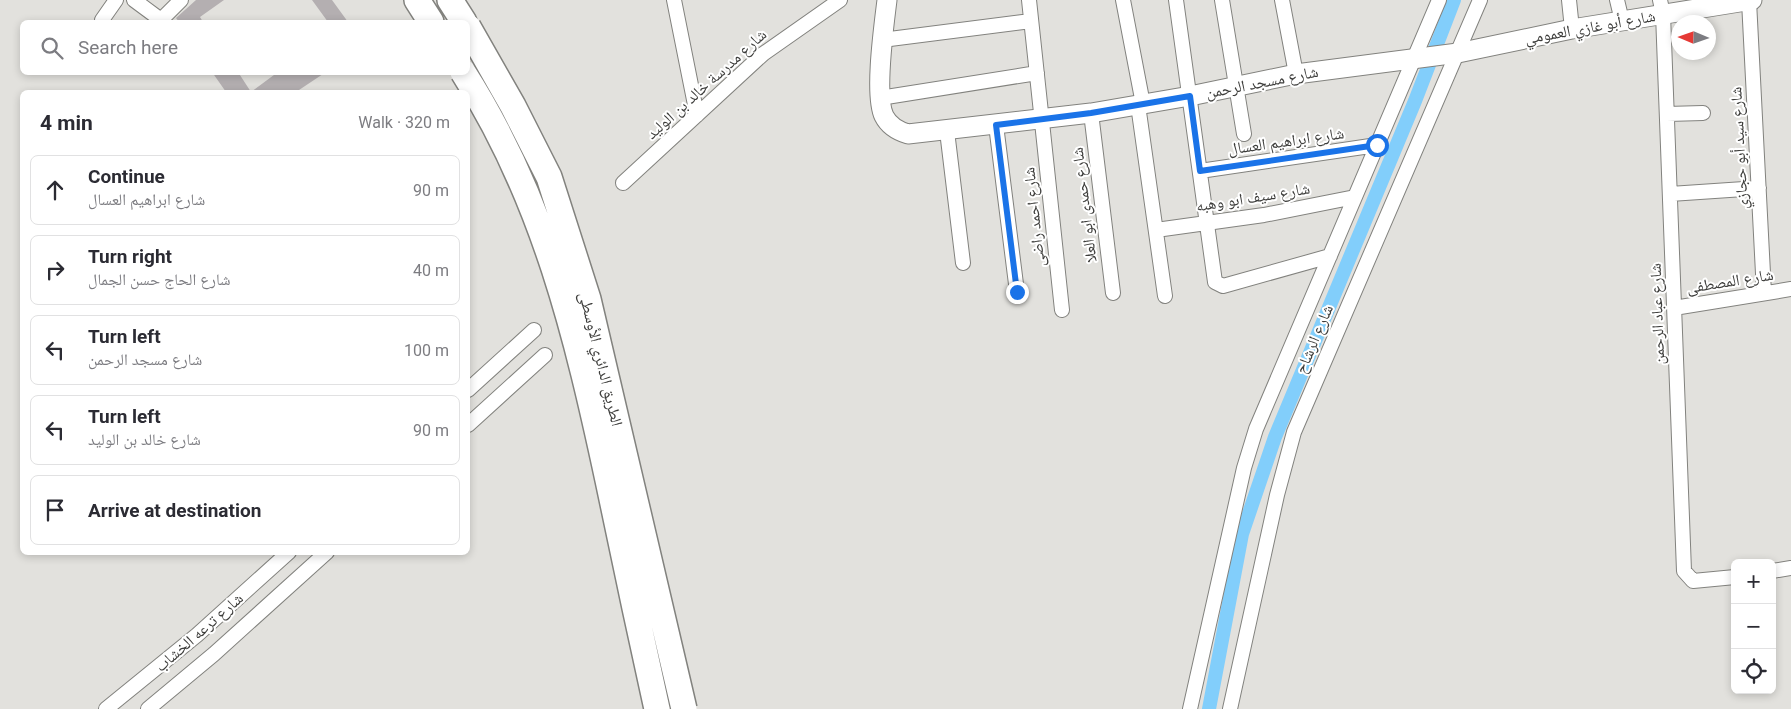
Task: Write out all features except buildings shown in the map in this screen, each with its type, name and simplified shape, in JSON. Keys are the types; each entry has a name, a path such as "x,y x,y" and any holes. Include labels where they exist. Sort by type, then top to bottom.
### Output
{"highway":[{"path":"417,0 430,20"},
{"path":"450,0 463,20"},
{"name":"الطريق الدائري الأوسطى","path":"470,31 513,106 548,177 588,299 684,709"},
{"name":"الطريق الدائري الأوسطى","path":"465,75 486,108 517,169 554,266 595,420 657,709"}],"street":[{"path":"102,20 116,0"},
{"path":"134,0 161,20 181,0"},
{"path":"410,0 423,20"},
{"path":"462,0 530,118 574,223 597,296 695,709"},
{"path":"674,0 697,114"},
{"name":"شارع مدرسة خالد بن الوليد","path":"623,183 763,54 840,0"},
{"path":"887,0 882,40 880,98 1037,73"},
{"name":"شارع احمد راضى","path":"1029,0 1062,310"},
{"path":"1123,0 1141,105 1165,296"},
{"path":"1176,0 1214,280 1220,286 1330,256"},
{"path":"1222,0 1244,134"},
{"path":"1282,0 1296,74"},
{"name":"شارع الرشاح","path":"1190,709 1244,468 1262,413 1439,0"},
{"name":"شارع الرشاح","path":"1230,709 1277,495 1294,432 1480,0"},
{"path":"1569,0 1572,29"},
{"path":"1617,0 1622,21"},
{"name":"شارع أبو غازي العمومي","path":"1458,53 1572,29 1622,21 1661,7 1751,0"},
{"name":"شارع سيد أبو حجازي","path":"1751,0 1764,293"},
{"name":"شارع عباد الرحمن","path":"1661,7 1667,114 1684,571 1693,581 1731,577"},
{"path":"882,40 1031,20"},
{"name":"شارع مسجد الرحمن","path":"880,98 884,117 899,131 913,134 1091,113 1190,96 1296,74 1415,57 1458,53"},
{"path":"456,75 464,90"},
{"path":"470,101 502,162 534,236 558,309 652,709"},
{"name":"شارع حمدى ابو العلا","path":"1091,113 1113,293"},
{"path":"1667,114 1703,113"},
{"path":"996,125 1017,292"},
{"path":"947,131 963,263"},
{"path":"502,162 540,140"},
{"name":"شارع ابراهيم العسال","path":"1200,171 1377,145"},
{"path":"1670,194 1759,188"},
{"name":"شارع سيف ابو وهبه","path":"1156,230 1264,215 1355,197"},
{"name":"شارع المصطفى","path":"1674,308 1791,289"},
{"path":"470,388 534,330"},
{"path":"470,423 545,355"},
{"name":"شارع ترعه الخشاب","path":"106,709 197,635 286,555"},
{"name":"شارع ترعه الخشاب","path":"148,709 214,654 324,555"},
{"path":"1776,570 1791,568"},
{"path":"629,611 669,600"}],"waterway":[{"path":"1209,709 1242,534 1275,437 1415,101 1454,0"}],"route":[{"path":"1017,292 996,125 1091,113 1190,96 1200,171 1377,145"}]}
